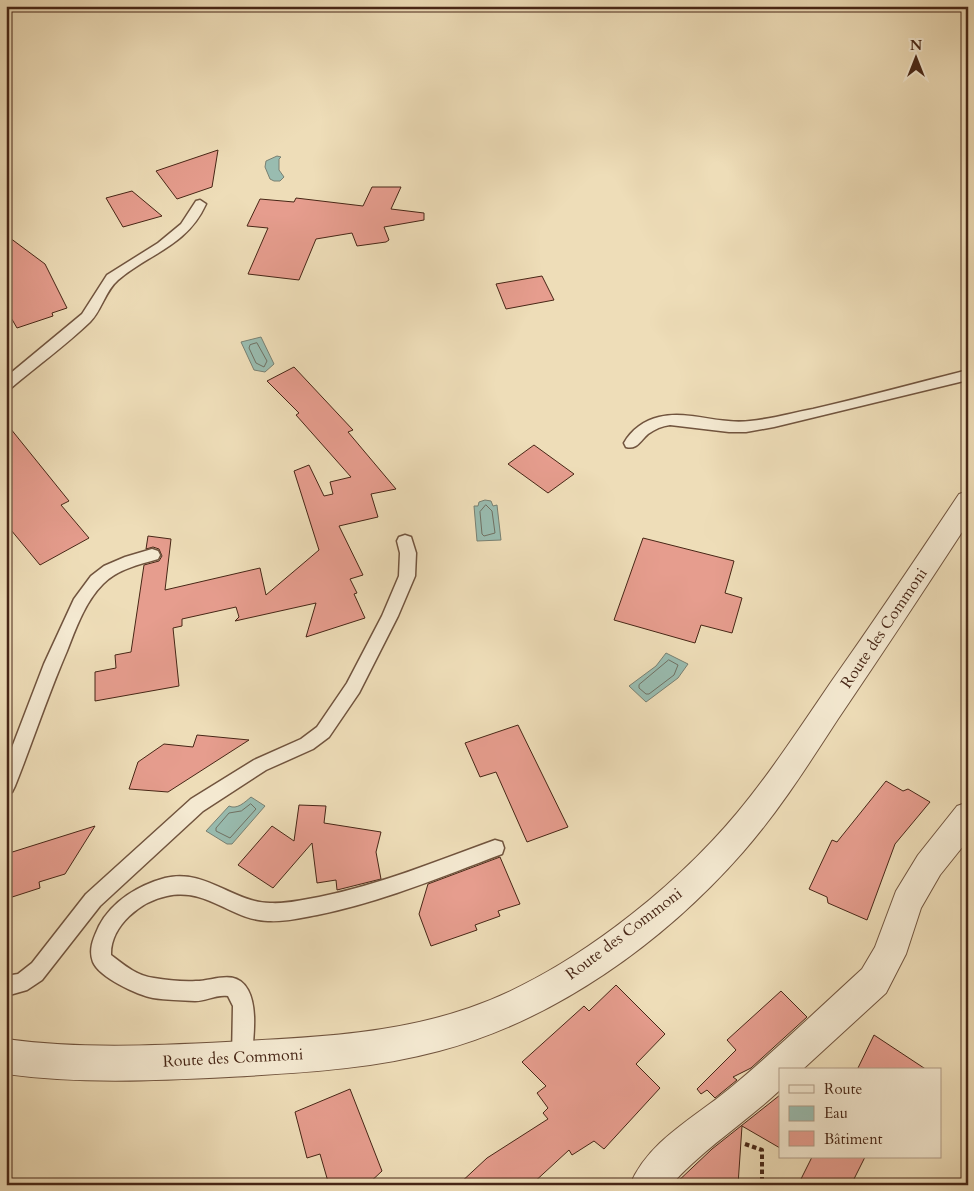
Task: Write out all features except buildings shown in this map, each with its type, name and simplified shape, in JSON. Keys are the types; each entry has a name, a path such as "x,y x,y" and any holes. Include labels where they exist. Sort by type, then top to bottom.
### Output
{"street":[{"name":"Route des Commoni","path":"6,1056 64,1062 117,1064 330,1054 366,1050 466,1026 520,1004 555,984 638,927 718,857 771,792 910,591 968,501"},
{"path":"648,1185 652,1177 676,1152 742,1101 874,981 889,954 907,902 929,865 968,816"}],"lane":[{"path":"6,385 86,317 112,278 188,227 197,214 200,204"},
{"path":"631,444 640,432 657,421 685,420 716,427 746,427 836,409 968,375"},
{"path":"6,986 18,984 30,978 93,900 137,858 198,806 260,765 307,744 323,732 353,688 394,608 407,576 408,552 405,541"},
{"path":"6,786 44,684 68,628 85,597 98,580 112,570 131,560 152,555"},
{"path":"242,1058 243,1006 240,995 235,989 227,985 197,991 152,988 124,977 102,960 101,944 106,932 120,912 134,900 159,890 189,885 203,888 222,898 261,912 301,909 383,890 495,848"}],"path":[{"path":"738,1140 762,1150 762,1185"}],"water":[{"path":"277,156 281,157 279,159 279,170 284,177 280,181 274,181 270,179 265,167 266,161"},
{"path":"261,337 274,364 265,372 254,370 241,342"},
{"path":"491,501 493,506 497,505 501,540 477,541 474,506 478,506 479,502"},
{"path":"666,653 688,664 678,678 646,702 629,686 656,666"},
{"path":"251,797 265,806 232,844 227,844 206,831 229,806 238,806"}]}
